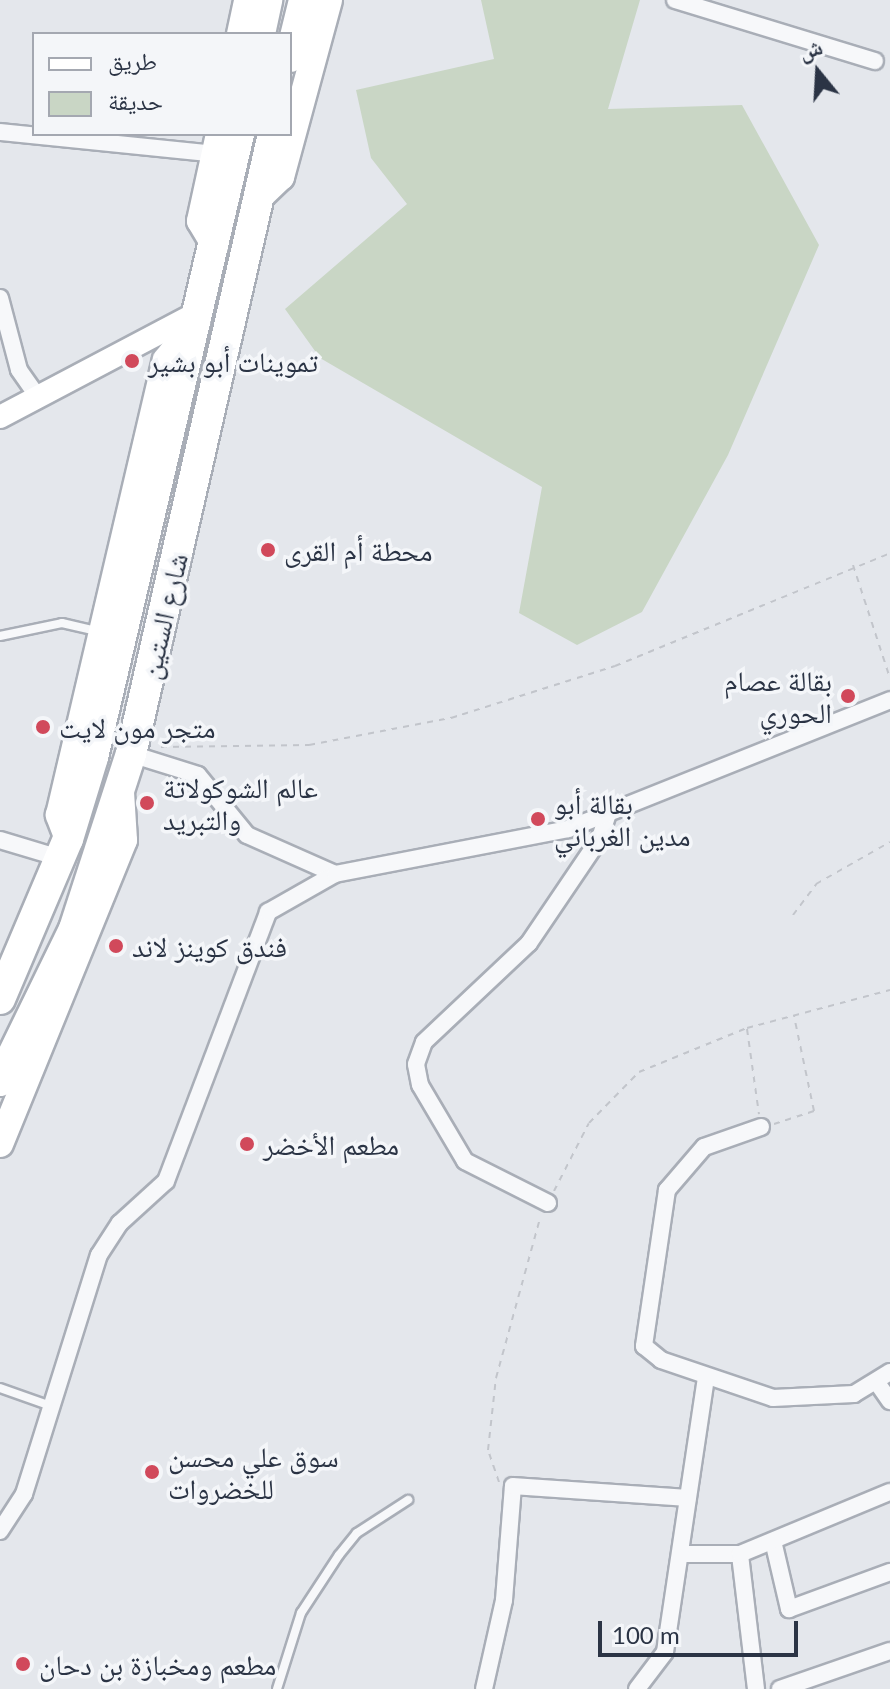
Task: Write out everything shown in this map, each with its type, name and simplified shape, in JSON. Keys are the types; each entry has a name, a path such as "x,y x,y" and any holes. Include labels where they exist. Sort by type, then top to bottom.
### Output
{"highway":[{"path":"260,32 267,0"},
{"path":"292,49 304,0"},
{"name":"شارع الستين","path":"0,999 64,849 112,618 198,316 239,136"},
{"name":"شارع الستين","path":"0,1081 74,929 121,788 142,757 273,136"}],"main road":[{"path":"240,32 247,0"},
{"path":"261,196 281,177 329,0"},
{"path":"215,246 200,221 217,144"},
{"path":"0,1144 124,840 121,788"}],"street":[{"path":"675,0 875,61"},
{"path":"0,132 32,134"},
{"path":"72,136 217,144"},
{"path":"0,298 19,370 37,396"},
{"path":"0,417 198,316"},
{"path":"0,1531 24,1494 99,1255 120,1223 166,1181 261,924 282,901 335,874 510,844 608,814 890,700"},
{"path":"142,757 198,775 247,835 335,874"},
{"path":"548,1203 465,1161 420,1085 416,1064 424,1042 537,931 600,838 608,814"},
{"path":"0,840 64,849"},
{"path":"761,1127 704,1147 674,1178 661,1208 644,1346 706,1377 802,1401 884,1378 890,1401"},
{"path":"637,1689 665,1652 706,1377"},
{"path":"484,1689 508,1571 509,1491 531,1485 688,1498"},
{"path":"682,1554 740,1554 774,1545 890,1492"},
{"path":"774,1545 789,1609 890,1572"},
{"path":"740,1554 756,1689"},
{"path":"780,1689 890,1651"}],"lane":[{"path":"0,636 62,623 112,618"},
{"path":"0,1388 51,1406"},
{"path":"277,1689 301,1613 339,1555 357,1533 408,1500"}],"path":[{"path":"142,757 168,744 309,745 451,718 615,666 853,565 890,553"},
{"path":"853,565 890,678"},
{"path":"793,915 816,884 890,842"},
{"path":"509,1491 489,1463 492,1402 531,1237 589,1123 639,1072 747,1028 890,990"},
{"path":"747,1028 761,1127 808,1119 814,1111 794,1015"}],"green space":[{"path":"481,0 640,0 608,109 742,105 819,245 728,455 642,612 577,645 519,613 542,487 320,358 285,309 407,204 371,158 356,90 494,59"}],"place":[{"name":"تموينات أبو بشير","path":"132,361"},
{"name":"محطة أم القرى","path":"268,550"},
{"name":"بقالة عصام الحوري","path":"848,696"},
{"name":"متجر مون لايت","path":"43,727"},
{"name":"عالم الشوكولاتة والتبريد","path":"147,803"},
{"name":"بقالة أبو مدين الغرباني","path":"538,819"},
{"name":"فندق كوينز لاند","path":"116,946"},
{"name":"مطعم الأخضر","path":"247,1144"},
{"name":"سوق علي محسن للخضروات","path":"152,1472"},
{"name":"مطعم ومخبازة بن دحان","path":"23,1664"}]}
